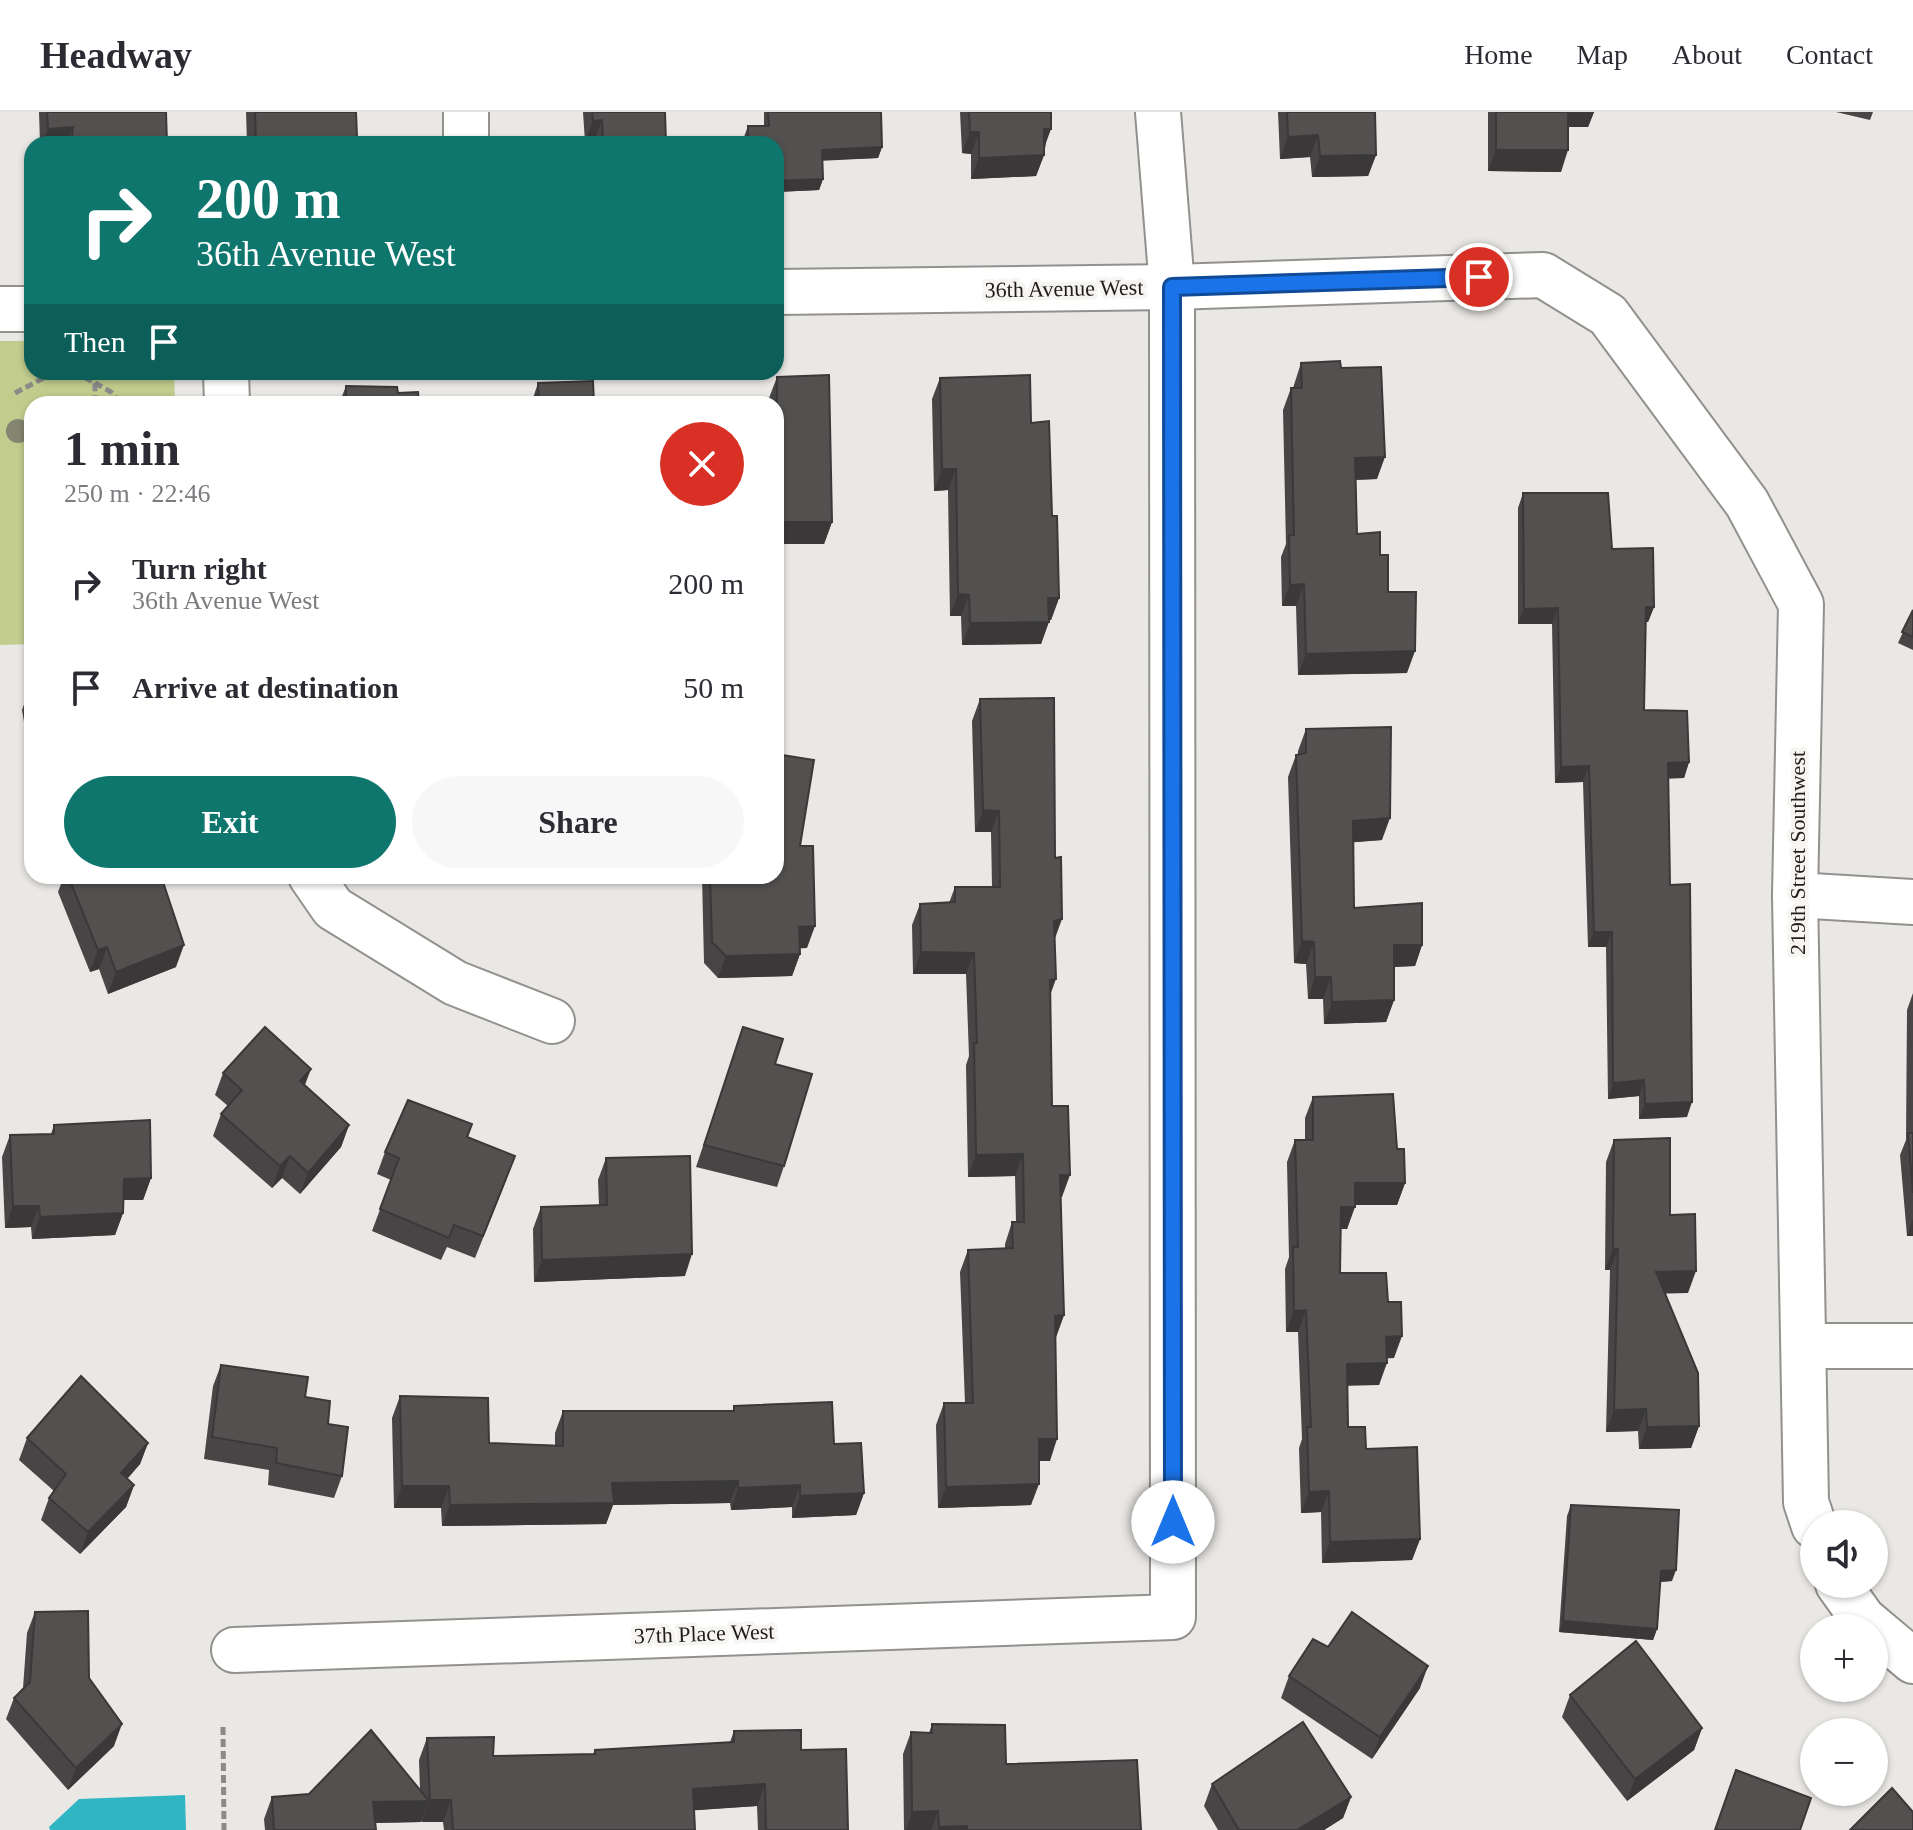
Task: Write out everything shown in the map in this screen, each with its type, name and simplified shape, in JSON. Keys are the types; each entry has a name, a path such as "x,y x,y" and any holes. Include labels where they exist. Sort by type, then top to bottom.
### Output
{"street":[{"path":"466,112 466,136"},
{"path":"1158,112 1172,287"},
{"name":"36th Avenue West","path":"784,292 1172,287 1543,275"},
{"name":"219th Street Southwest","path":"1543,275 1608,315 1747,503 1801,604 1795,895 1806,1502 1809,1510"},
{"name":"37th Place West","path":"234,1650 1173,1617 1172,287"},
{"path":"0,309 24,309"},
{"path":"316,884 333,908 455,983 552,1021"},
{"path":"1795,895 1904,902"},
{"path":"1804,1346 1913,1346"},
{"path":"1848,1598 1863,1619 1913,1661"}],"path":[{"path":"15,393 40,380"},
{"path":"89,380 114,396"},
{"path":"95,383 95,396"},
{"path":"223,1727 224,1830"}],"green space":[{"path":"0,341 24,341 24,380 174,380 175,396 24,396 24,644 0,645"}],"water":[{"path":"185,1795 186,1830 50,1830 49,1827 79,1799"}],"building":[{"path":"47,112 166,112 167,136 72,136 73,127 48,129"},
{"path":"255,112 356,112 357,136 256,136"},
{"path":"592,112 665,112 666,136 603,136 602,120 593,121"},
{"path":"768,112 881,112 882,147 822,150 823,179 784,181 784,136 748,136 748,126 769,126"},
{"path":"969,112 1051,112 1051,129 1044,129 1044,155 979,158 979,132 970,132"},
{"path":"1287,112 1375,112 1376,155 1320,156 1318,135 1288,137"},
{"path":"1496,112 1568,112 1568,150 1496,150"},
{"path":"1340,361 1341,368 1381,367 1385,457 1355,458 1357,534 1380,532 1380,555 1388,555 1388,592 1416,592 1415,651 1306,654 1304,584 1290,585 1289,535 1294,535 1291,388 1302,388 1301,363"},
{"path":"829,375 832,522 784,522 784,396 777,396 777,380 784,380 784,377"},
{"path":"1030,375 1031,423 1049,421 1052,516 1057,516 1059,598 1048,598 1049,622 970,623 969,595 958,594 956,469 942,469 940,378"},
{"path":"593,381 594,396 539,396 538,383"},
{"path":"346,386 397,387 398,393 418,392 418,396 346,396"},
{"path":"1523,493 1608,493 1612,549 1653,548 1654,607 1646,607 1644,710 1687,711 1689,762 1668,763 1670,885 1690,884 1692,1102 1645,1104 1644,1080 1613,1083 1612,932 1594,932 1589,766 1561,767 1558,608 1524,609"},
{"path":"1913,610 1913,637 1902,632"},
{"path":"1054,698 1055,858 1061,857 1062,919 1054,921 1056,979 1050,980 1052,1106 1068,1106 1070,1175 1060,1175 1064,1315 1055,1316 1057,1439 1039,1439 1039,1484 946,1487 944,1403 973,1403 968,1250 1013,1248 1012,1222 1024,1222 1023,1154 976,1155 974,953 921,952 920,904 955,902 955,887 1000,887 999,811 983,810 980,699"},
{"path":"1391,727 1390,818 1353,821 1354,908 1422,903 1422,945 1394,945 1394,1000 1332,1002 1331,977 1315,977 1314,942 1302,941 1296,755 1306,753 1306,729"},
{"path":"784,755 814,760 800,846 813,846 815,926 799,927 800,954 726,956 712,942 710,884 784,884"},
{"path":"71,884 164,884 184,945 116,972 107,947 98,950"},
{"path":"265,1027 311,1069 300,1081 349,1125 308,1173 290,1156 280,1166 221,1114 242,1090 223,1073"},
{"path":"743,1027 783,1039 775,1064 812,1074 784,1166 704,1145"},
{"path":"1393,1094 1397,1149 1404,1149 1405,1183 1355,1183 1355,1207 1341,1207 1340,1273 1386,1273 1388,1302 1401,1302 1402,1336 1386,1337 1387,1363 1347,1364 1348,1427 1365,1427 1366,1449 1417,1447 1420,1539 1330,1542 1329,1491 1309,1492 1307,1427 1311,1427 1306,1310 1294,1311 1293,1247 1298,1247 1295,1140 1313,1140 1313,1097"},
{"path":"408,1100 472,1124 467,1137 515,1156 483,1236 454,1225 449,1238 380,1209 399,1158 385,1152"},
{"path":"150,1120 151,1178 124,1179 123,1213 40,1217 39,1206 13,1206 10,1135 54,1134 54,1125"},
{"path":"1908,1133 1913,1133 1913,1193"},
{"path":"1670,1138 1670,1215 1695,1214 1696,1271 1656,1272 1698,1373 1699,1426 1647,1427 1646,1409 1614,1410 1618,1249 1613,1249 1614,1140"},
{"path":"690,1156 692,1254 542,1260 541,1207 607,1205 606,1158"},
{"path":"221,1365 308,1377 305,1397 330,1401 328,1424 348,1427 342,1476 276,1463 277,1448 212,1437"},
{"path":"81,1376 148,1443 121,1473 134,1485 88,1532 49,1498 66,1474 27,1438"},
{"path":"400,1396 488,1398 489,1443 563,1446 563,1411 734,1411 734,1406 832,1402 834,1444 861,1443 864,1493 800,1496 800,1485 738,1488 738,1481 612,1483 614,1503 450,1505 449,1486 402,1486"},
{"path":"1571,1505 1679,1510 1676,1570 1661,1571 1657,1629 1563,1621"},
{"path":"88,1611 89,1678 122,1724 76,1768 14,1698 30,1682 35,1612"},
{"path":"1352,1612 1428,1666 1380,1737 1289,1676 1313,1639 1328,1647"},
{"path":"1636,1641 1702,1728 1635,1779 1570,1695"},
{"path":"1303,1722 1351,1797 1297,1830 1239,1830 1212,1784"},
{"path":"932,1724 1005,1725 1006,1764 1137,1760 1141,1830 967,1830 967,1826 939,1827 938,1811 912,1812 911,1732 932,1733"},
{"path":"371,1730 429,1801 373,1802 376,1830 274,1830 272,1797 309,1794"},
{"path":"801,1730 801,1750 846,1749 848,1830 766,1830 765,1784 693,1789 695,1830 453,1830 451,1800 430,1800 427,1738 494,1737 493,1756 595,1754 595,1750 734,1742 734,1731"},
{"path":"1736,1770 1800,1794 1800,1806 1808,1806 1800,1830 1715,1830"},
{"path":"1892,1788 1913,1812 1913,1830 1850,1830 1874,1806 1888,1806 1888,1792"}],"route":[{"path":"1173,1522 1172,287 1479,277"}]}
